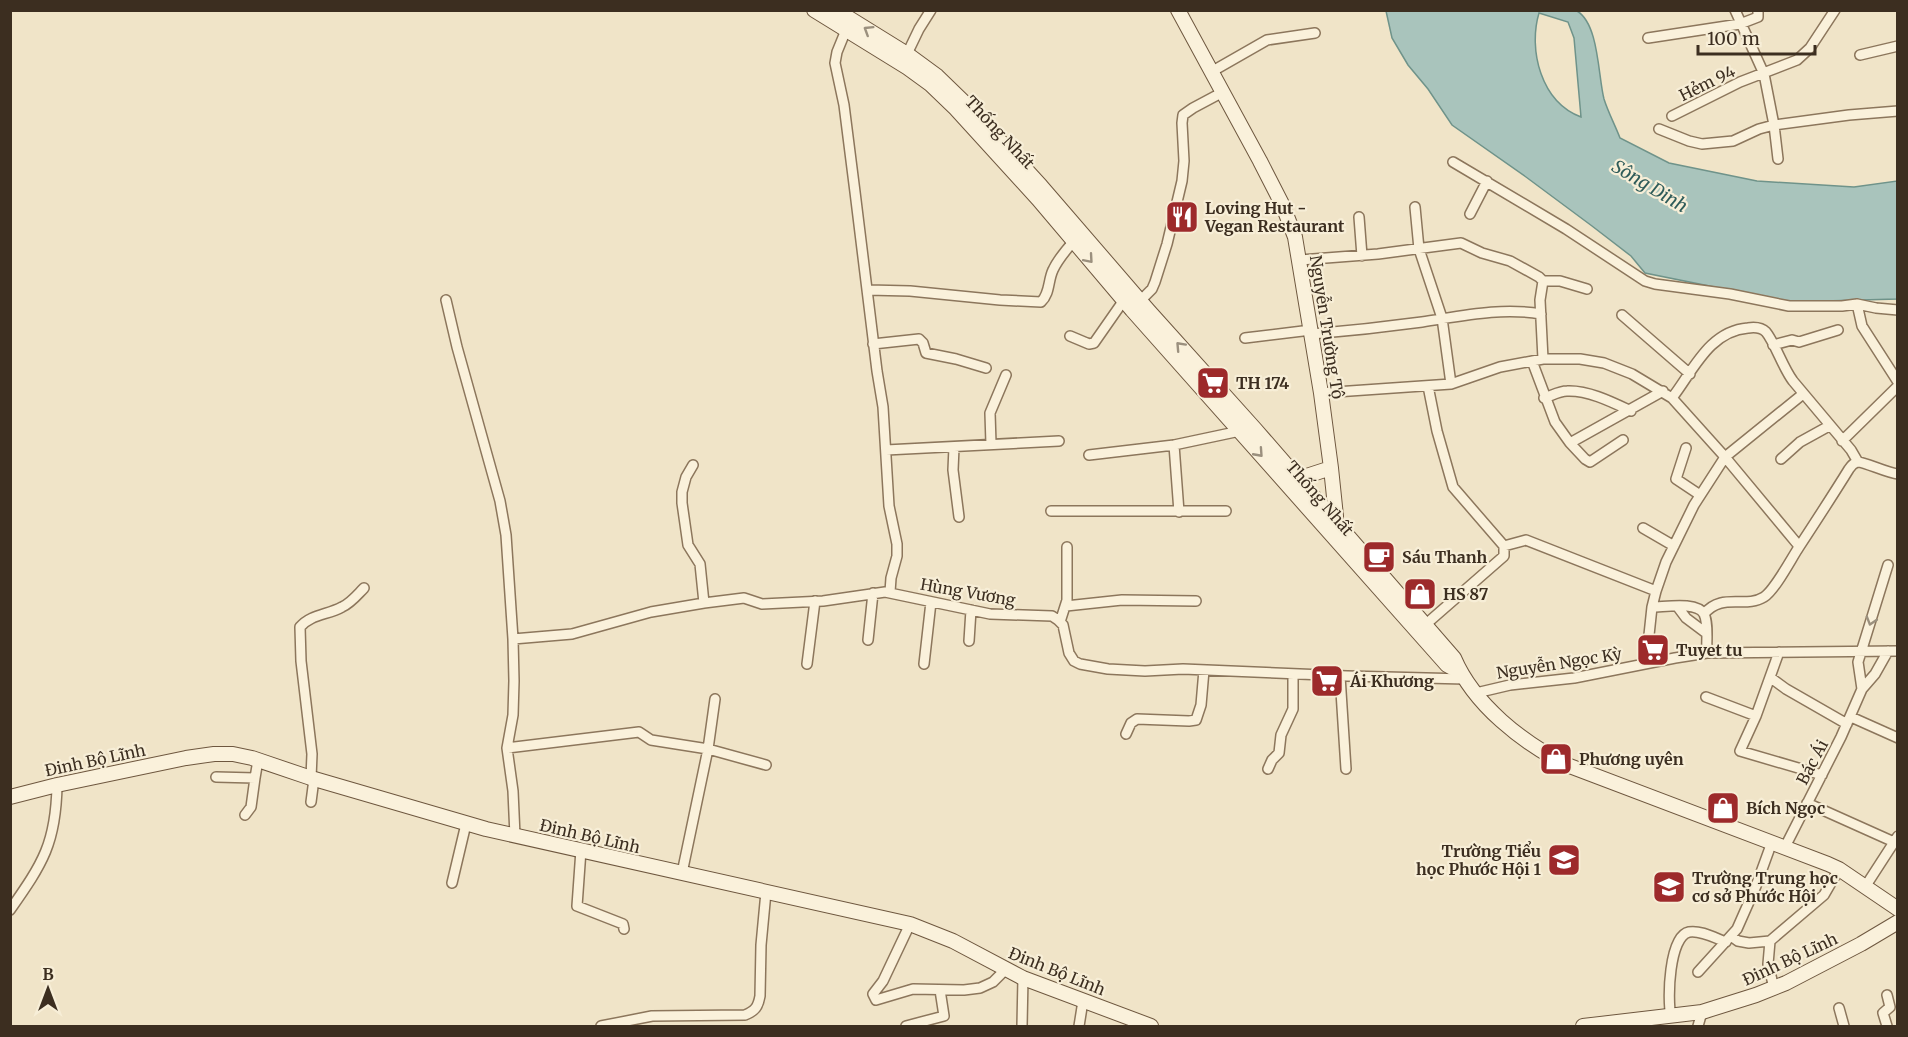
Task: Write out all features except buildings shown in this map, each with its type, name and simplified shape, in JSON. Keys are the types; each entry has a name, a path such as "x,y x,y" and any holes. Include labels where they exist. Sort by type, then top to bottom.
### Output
{"main road":[{"name":"Thống Nhất","path":"814,10 908,68 944,97 993,149 1124,300 1153,324 1255,429 1292,481 1447,665 1462,676"},
{"name":"Thống Nhất","path":"837,10 907,54 937,76 969,106 1140,301 1153,324 1240,431 1292,481"},
{"name":"Nguyễn Trường Tộ","path":"1178,10 1283,206 1295,237 1331,468 1336,510 1330,526"},
{"path":"1292,481 1331,468"},
{"name":"Thống Nhất","path":"1330,526 1425,625 1454,658 1462,676"},
{"path":"1462,676 1503,722 1557,760 1577,770 1839,869 1898,909"},
{"name":"Đinh Bộ Lĩnh","path":"10,797 168,761 214,754 233,754 466,824 910,924 952,941 1023,978 1151,1026"},
{"name":"Đinh Bộ Lĩnh","path":"1583,1026 1702,1012 1774,988 1861,944 1898,922"}],"street":[{"path":"907,54 919,29 932,10"},
{"path":"1735,10 1764,74 1778,159"},
{"path":"1648,38 1740,24 1758,16 1758,10"},
{"name":"Hẻm 94","path":"1672,116 1740,82 1792,63 1803,56 1835,10"},
{"path":"846,30 835,63 844,105 868,290 873,344 883,407 888,494 898,549 890,592"},
{"path":"1211,72 1267,40 1315,33"},
{"path":"1860,56 1898,46"},
{"path":"1140,301 1155,282 1173,222 1184,170 1183,116 1223,92"},
{"path":"1659,129 1702,144 1733,141 1774,125 1898,111"},
{"path":"1453,162 1645,281 1789,306 1857,304 1898,310"},
{"path":"1470,214 1487,181"},
{"path":"1415,207 1419,249 1442,318 1451,384"},
{"path":"1359,217 1362,256"},
{"path":"868,290 910,291 1041,302 1045,299 1057,262 1073,242"},
{"path":"1300,260 1362,256 1464,243 1482,253 1510,261 1543,281 1560,281 1587,290"},
{"path":"1543,281 1540,295 1543,359"},
{"path":"446,300 456,347 500,501 506,535 513,639 513,702 507,748 513,791 515,836"},
{"path":"1070,336 1089,344 1094,343 1124,300"},
{"path":"1842,441 1898,384 1862,326 1857,304"},
{"path":"1245,338 1368,329 1512,310 1541,314"},
{"path":"1623,315 1690,374"},
{"path":"1672,398 1706,350 1718,339 1744,328 1761,329 1767,334 1785,371 1858,462 1885,472 1898,474"},
{"path":"1773,345 1792,340 1799,342 1838,330"},
{"path":"873,344 919,339 926,353 986,368"},
{"path":"1321,393 1451,384 1500,367 1543,359 1580,359 1604,363 1632,374 1672,398 1799,546"},
{"path":"1532,361 1544,398 1558,429 1585,459 1590,462 1623,440"},
{"path":"991,444 990,413 1006,375"},
{"path":"1425,625 1504,556 1504,546 1453,487 1437,431 1428,386"},
{"path":"1544,398 1560,392 1574,391 1592,395 1631,411"},
{"path":"1570,443 1631,411 1663,391"},
{"path":"1653,662 1649,634 1656,591 1666,562 1700,495 1725,457 1803,394"},
{"path":"1780,459 1800,442 1829,426"},
{"path":"1089,455 1173,445 1240,431"},
{"path":"885,450 1059,441"},
{"path":"1173,445 1179,512"},
{"path":"954,447 953,471 959,517"},
{"path":"1686,448 1676,479 1700,495"},
{"path":"1704,614 1712,606 1722,602 1749,601 1764,597 1778,580 1849,469 1858,462"},
{"path":"693,465 686,477 682,503 688,545 699,564 704,603"},
{"path":"1051,511 1226,511"},
{"path":"1643,528 1674,546"},
{"path":"1504,546 1526,540 1656,591"},
{"path":"1067,547 1068,589 1066,606 1060,622 1066,633 1070,656 1080,664 1133,671 1175,669 1340,676 1462,676"},
{"name":"Bác Ái","path":"1862,689 1858,662 1888,565"},
{"path":"311,802 313,779 311,746 301,661 300,627 312,618 345,605 364,588"},
{"name":"Hùng Vương","path":"513,639 572,634 651,612 744,598 762,604 815,601 890,592 1001,615 1048,616 1060,622"},
{"path":"868,640 873,593"},
{"path":"1066,606 1122,600 1196,601"},
{"path":"807,664 815,601"},
{"path":"924,664 931,602"},
{"path":"1677,606 1686,618 1706,633"},
{"path":"1652,607 1696,607 1704,614 1707,653"},
{"path":"969,640 971,610"},
{"name":"Bác Ái","path":"1698,972 1729,939 1742,920 1779,845 1807,803 1822,775 1862,689 1893,651"},
{"name":"Nguyễn Ngọc Kỳ","path":"1476,693 1510,685 1574,678 1707,653 1893,651"},
{"path":"1779,652 1771,678 1740,751 1822,775"},
{"path":"1126,734 1131,723 1137,719 1196,720 1199,715 1204,670"},
{"path":"1269,770 1272,760 1279,753 1281,735 1293,709 1293,674"},
{"path":"1340,676 1346,769"},
{"path":"1771,678 1786,689 1849,720 1898,738"},
{"path":"1706,697 1756,716"},
{"path":"682,873 708,750 715,699"},
{"path":"507,748 639,732 651,740 708,750 766,765"},
{"path":"244,815 248,814 251,807 258,760"},
{"path":"216,777 255,778"},
{"path":"10,910 48,850 56,818 57,785"},
{"path":"1807,803 1896,839 1865,887"},
{"path":"452,883 466,824"},
{"path":"581,850 577,906 623,924 624,929"},
{"path":"1671,1016 1668,1002 1669,983 1676,947 1682,936 1695,932 1749,943 1770,941 1824,895 1839,869"},
{"path":"601,1026 652,1016 745,1015 756,1010 759,1004 760,945 766,892"},
{"path":"910,924 883,981 873,992 873,996 878,1001 913,989 981,988 993,982 1005,970"},
{"path":"1770,941 1768,964 1774,988"},
{"path":"1022,1026 1023,978"},
{"path":"906,1026 944,1016 940,990"},
{"path":"1887,994 1890,1007 1883,1013 1887,1026"},
{"path":"1079,1026 1083,1001"},
{"path":"1839,1008 1844,1026"},
{"path":"1698,1026 1702,1012"}],"water":[{"name":"Sông Dinh","path":"1386,11 1577,11 1590,27 1594,38 1604,99 1620,138 1669,163 1757,181 1854,187 1897,181 1897,299 1788,302 1645,273 1631,256 1592,226 1452,125 1428,89 1408,65 1392,38","holes":["1539,13 1568,22 1574,38 1581,117 1567,110 1556,100 1547,87 1537,58 1535,43"]}],"place":[{"name":"Loving Hut - Vegan Restaurant","path":"1182,217"},
{"name":"TH 174","path":"1213,383"},
{"name":"Sáu Thanh","path":"1379,557"},
{"name":"HS 87","path":"1420,594"},
{"name":"Tuyet tu","path":"1653,650"},
{"name":"Ái Khương","path":"1327,681"},
{"name":"Phương uyên","path":"1556,759"},
{"name":"Bích Ngọc","path":"1723,808"},
{"name":"Trường Tiểu học Phước Hội 1","path":"1564,860"},
{"name":"Trường Trung học cơ sở Phước Hội","path":"1669,887"}]}
